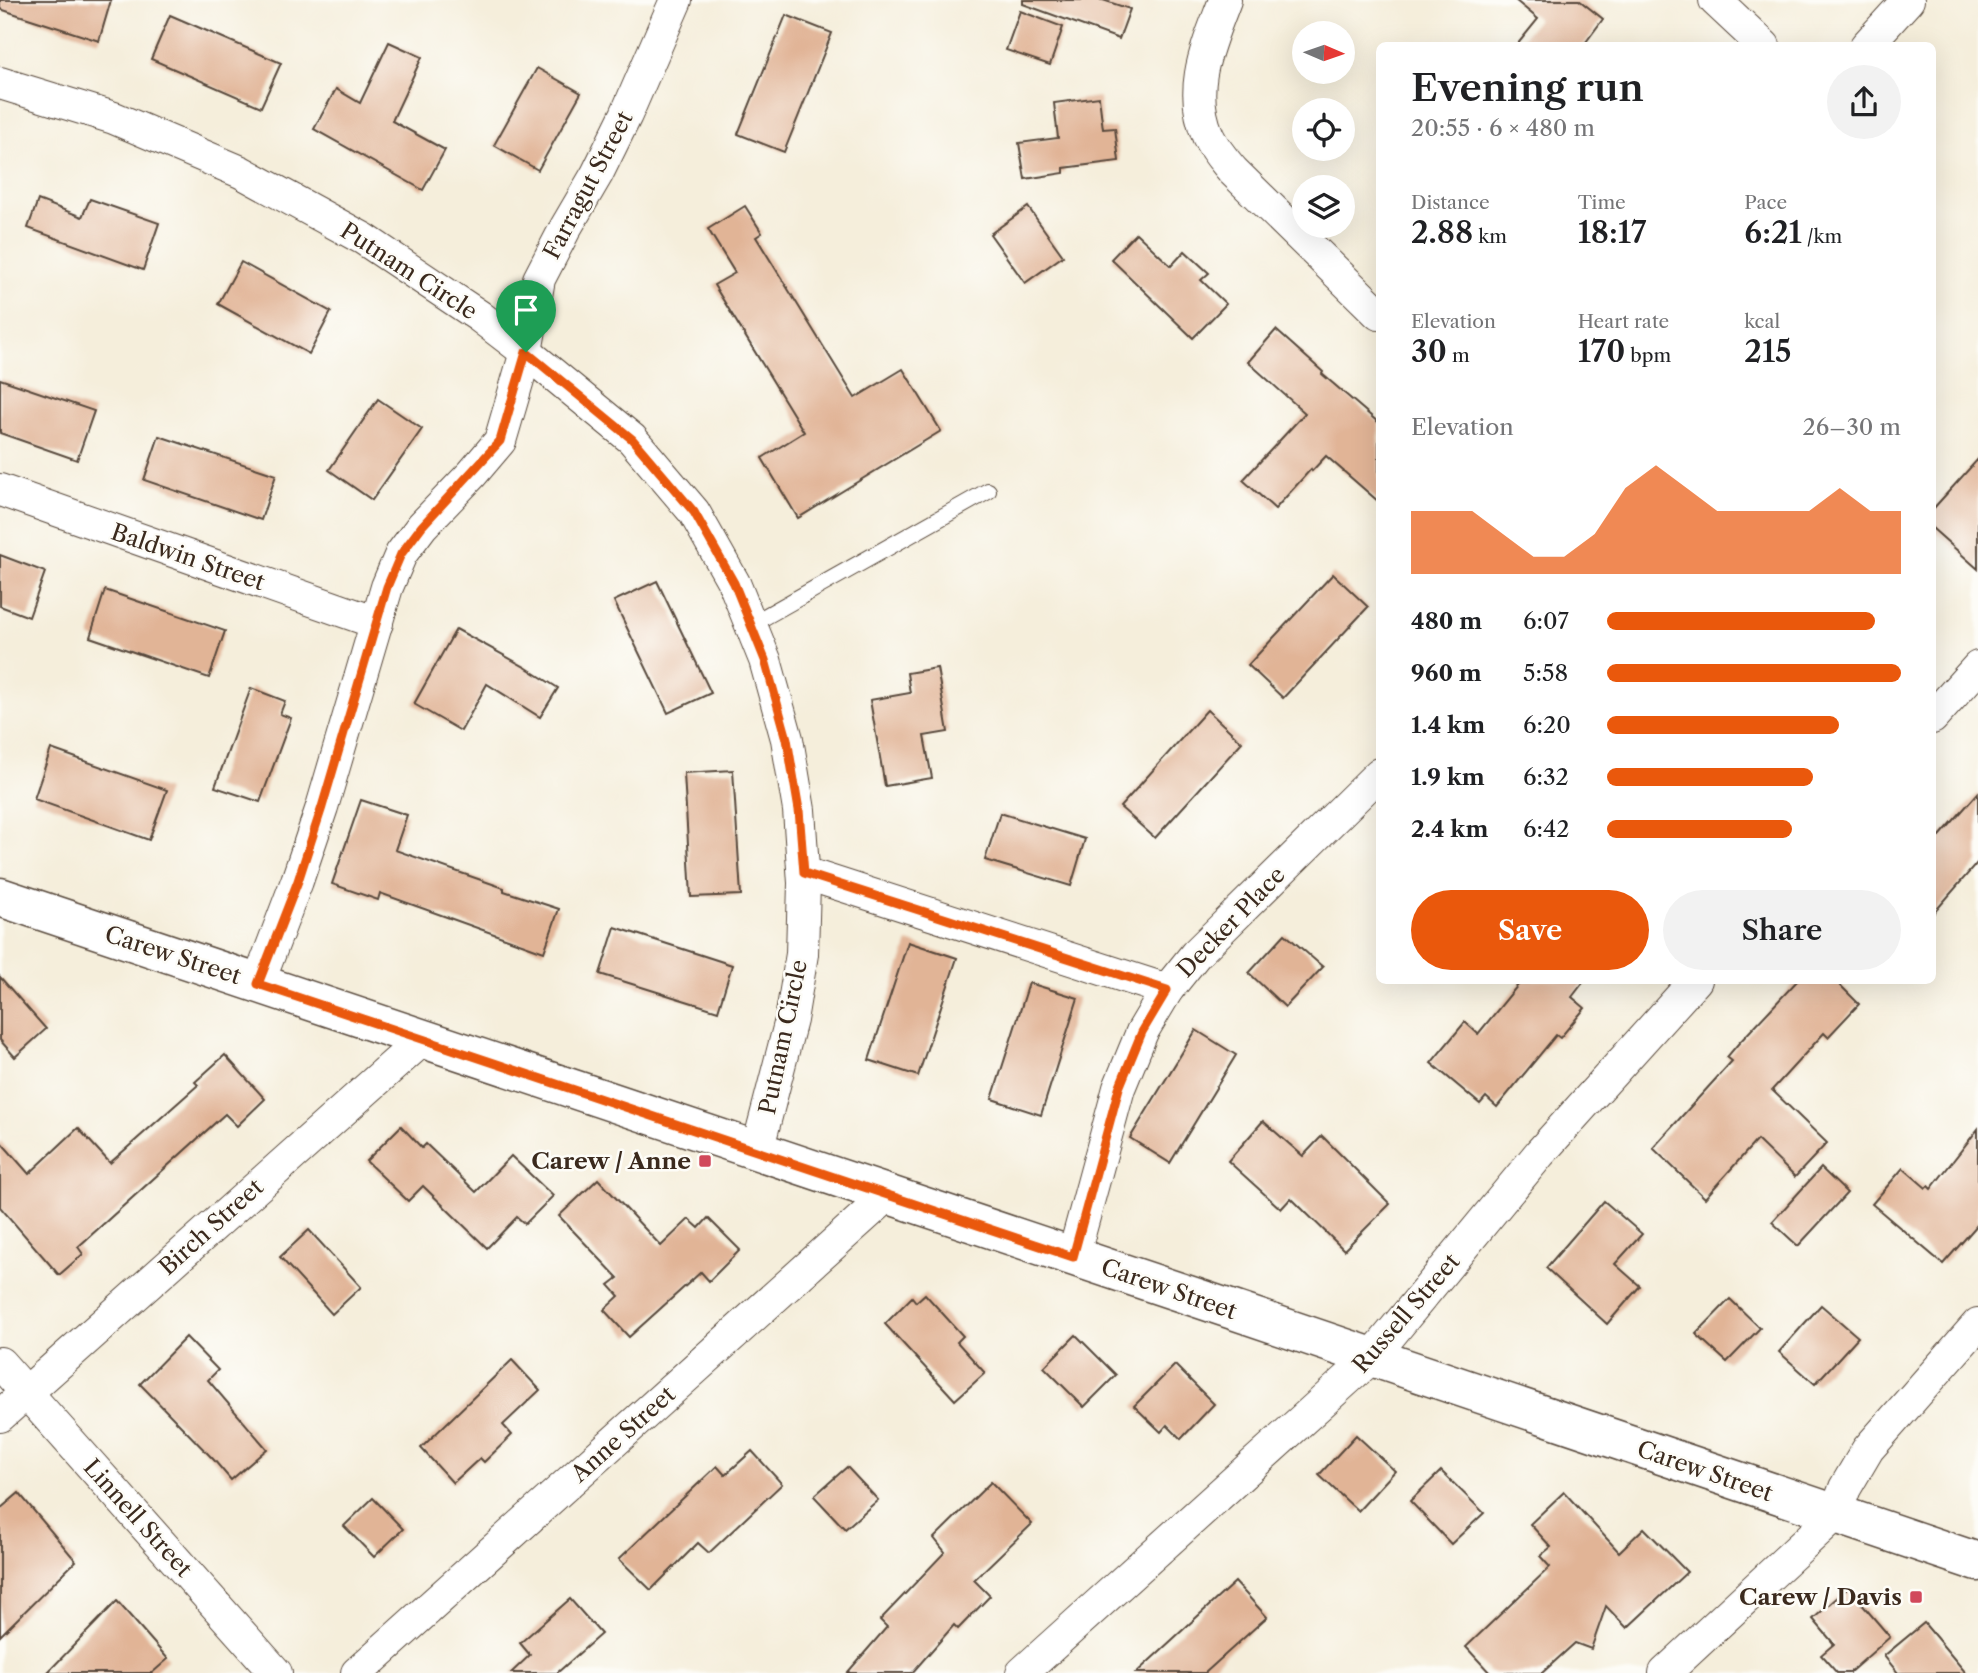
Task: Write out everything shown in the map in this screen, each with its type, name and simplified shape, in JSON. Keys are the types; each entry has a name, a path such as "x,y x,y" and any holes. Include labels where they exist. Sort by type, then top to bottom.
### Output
{"street":[{"name":"Farragut Street","path":"258,984 314,832 387,587 401,554 422,526 500,441 526,352 539,279 626,115 676,0"},
{"path":"1225,0 1203,57 1198,88 1208,136 1233,172 1376,311"},
{"path":"1715,0 1760,42"},
{"path":"1870,42 1908,0"},
{"name":"Putnam Circle","path":"0,83 114,118 241,172 363,239 479,316 632,439 694,512 734,583 765,660 787,739 799,810 804,873 802,954 791,1020 757,1151"},
{"name":"Baldwin Street","path":"0,490 377,623"},
{"path":"1936,714 1978,667"},
{"name":"Decker Place","path":"1073,1257 1119,1088 1142,1032 1167,990 1196,954 1376,777"},
{"path":"804,873 1167,990"},
{"name":"Carew Street","path":"0,897 1978,1562"},
{"name":"Russell Street","path":"1023,1673 1372,1357 1540,1153 1692,984"},
{"name":"Birch Street","path":"0,1416 423,1039"},
{"name":"Anne Street","path":"358,1673 888,1195"},
{"path":"1665,1673 1835,1515 1845,1488 1868,1449 1978,1324"},
{"name":"Linnell Street","path":"0,1363 276,1673"}],"lane":[{"path":"752,624 988,491"}],"building":[{"path":"0,0 111,0 99,41 0,9"},
{"path":"1023,0 1103,0 1130,9 1119,39 1023,4"},
{"path":"1515,0 1579,0 1603,19 1586,42 1519,42 1538,19"},
{"path":"1020,11 1063,27 1050,65 1006,50"},
{"path":"170,15 281,63 261,107 151,59"},
{"path":"786,15 832,33 784,152 738,134"},
{"path":"389,42 422,57 392,121 445,150 423,190 314,129 336,89 360,103"},
{"path":"537,68 581,93 538,170 494,145"},
{"path":"1099,97 1103,129 1115,128 1119,161 1064,168 1064,173 1025,179 1019,143 1058,138 1054,103"},
{"path":"90,199 159,223 143,270 28,228 38,200 82,217"},
{"path":"745,206 762,233 756,237 855,398 903,369 941,431 798,518 762,458 804,432 714,285 735,273 708,229"},
{"path":"1028,207 1063,256 1025,283 990,234"},
{"path":"1136,233 1171,266 1185,251 1209,273 1201,280 1226,304 1193,338 1111,259"},
{"path":"241,262 331,312 309,354 218,304"},
{"path":"1276,330 1376,420 1376,499 1326,456 1275,509 1243,480 1305,413 1248,362"},
{"path":"0,379 94,411 77,460 0,433"},
{"path":"378,399 422,429 372,500 329,470"},
{"path":"159,436 276,475 261,520 144,480"},
{"path":"1978,459 1978,569 1936,532 1936,506"},
{"path":"0,555 45,572 29,617 0,606"},
{"path":"1333,574 1368,607 1283,698 1248,665"},
{"path":"657,581 711,693 668,713 614,601"},
{"path":"105,590 225,631 209,678 90,637"},
{"path":"456,629 558,688 540,717 487,684 461,731 414,704"},
{"path":"937,668 948,732 924,736 932,778 885,786 870,700 910,693 907,673"},
{"path":"251,688 285,701 280,714 291,718 260,802 215,787"},
{"path":"1207,710 1242,742 1155,838 1120,807"},
{"path":"51,749 167,790 149,840 34,799"},
{"path":"733,770 741,895 691,897 684,773"},
{"path":"1978,793 1978,862 1936,910 1936,840"},
{"path":"361,800 407,815 395,850 559,909 544,952 380,893 378,900 332,884"},
{"path":"1000,813 1085,839 1071,886 985,860"},
{"path":"615,927 732,965 718,1011 600,974"},
{"path":"1285,934 1323,967 1285,1007 1249,973"},
{"path":"908,942 957,958 918,1076 869,1060"},
{"path":"0,977 46,1029 15,1057 0,1040"},
{"path":"1029,983 1078,998 1041,1115 992,1099"},
{"path":"1519,984 1582,984 1572,997 1585,1008 1560,1038 1556,1035 1497,1107 1486,1097 1480,1104 1431,1063 1465,1022 1478,1034"},
{"path":"1794,984 1839,984 1859,1004 1828,1037 1824,1033 1772,1090 1827,1143 1795,1177 1757,1140 1705,1198 1653,1148 1732,1061 1727,1057"},
{"path":"1196,1030 1236,1055 1170,1163 1130,1138"},
{"path":"225,1055 265,1099 237,1126 225,1114 78,1247 83,1254 59,1275 0,1207 0,1141 29,1174 78,1128 110,1163 198,1085 195,1082"},
{"path":"1263,1121 1303,1156 1322,1136 1390,1204 1344,1250 1291,1198 1281,1209 1228,1161"},
{"path":"401,1126 422,1148 426,1144 476,1192 511,1156 553,1196 525,1224 517,1217 487,1248 423,1186 408,1201 366,1161"},
{"path":"1978,1129 1978,1224 1943,1264 1872,1204 1903,1168 1926,1188 1928,1186 1931,1189"},
{"path":"1821,1168 1847,1193 1798,1246 1772,1222"},
{"path":"598,1179 661,1246 689,1219 699,1228 708,1218 740,1250 709,1281 701,1272 629,1337 604,1310 619,1296 609,1285 618,1278 559,1216"},
{"path":"1604,1201 1642,1234 1615,1264 1640,1286 1607,1324 1546,1268"},
{"path":"309,1230 361,1287 332,1314 280,1257"},
{"path":"925,1294 963,1336 957,1342 985,1373 955,1400 885,1324 912,1297 916,1302"},
{"path":"1730,1299 1760,1328 1727,1362 1696,1334"},
{"path":"1821,1305 1858,1337 1815,1384 1779,1352"},
{"path":"1076,1335 1116,1375 1084,1407 1044,1367"},
{"path":"186,1337 218,1370 208,1380 267,1449 231,1480 140,1384"},
{"path":"512,1360 540,1390 503,1425 512,1435 484,1462 480,1458 453,1483 421,1448"},
{"path":"1175,1365 1214,1404 1181,1439 1167,1425 1161,1432 1134,1406"},
{"path":"1356,1435 1395,1471 1358,1511 1319,1475"},
{"path":"752,1451 782,1484 709,1553 698,1543 651,1590 619,1559 717,1466 725,1475"},
{"path":"847,1467 878,1500 845,1529 814,1496"},
{"path":"1441,1471 1484,1513 1451,1544 1410,1501"},
{"path":"991,1482 1032,1524 974,1580 990,1596 958,1629 954,1625 912,1673 847,1673 887,1627 880,1620 945,1552 934,1538"},
{"path":"1564,1492 1619,1552 1644,1528 1687,1572 1627,1628 1606,1606 1591,1649 1575,1643 1542,1673 1490,1673 1466,1647 1550,1567 1540,1556 1551,1547 1530,1524"},
{"path":"19,1493 76,1561 0,1636 0,1509"},
{"path":"373,1498 403,1529 374,1557 344,1526"},
{"path":"1235,1582 1267,1617 1205,1673 1136,1673"},
{"path":"1848,1588 1890,1637 1849,1673 1837,1673 1821,1655 1834,1644 1813,1619"},
{"path":"570,1599 601,1634 557,1673 511,1673 530,1655 520,1643"},
{"path":"117,1601 168,1659 152,1673 47,1673"},
{"path":"1924,1623 1966,1673 1898,1673 1884,1656"}],"place":[{"name":"Carew / Anne","path":"705,1161"},
{"name":"Carew / Davis","path":"1916,1597"}],"route":[{"path":"526,352 632,439 694,512 734,583 765,660 787,739 799,810 804,873 1167,990 1142,1032 1119,1088 1073,1257 258,984 298,881 387,587 401,554 422,526 500,441 526,352"}]}
